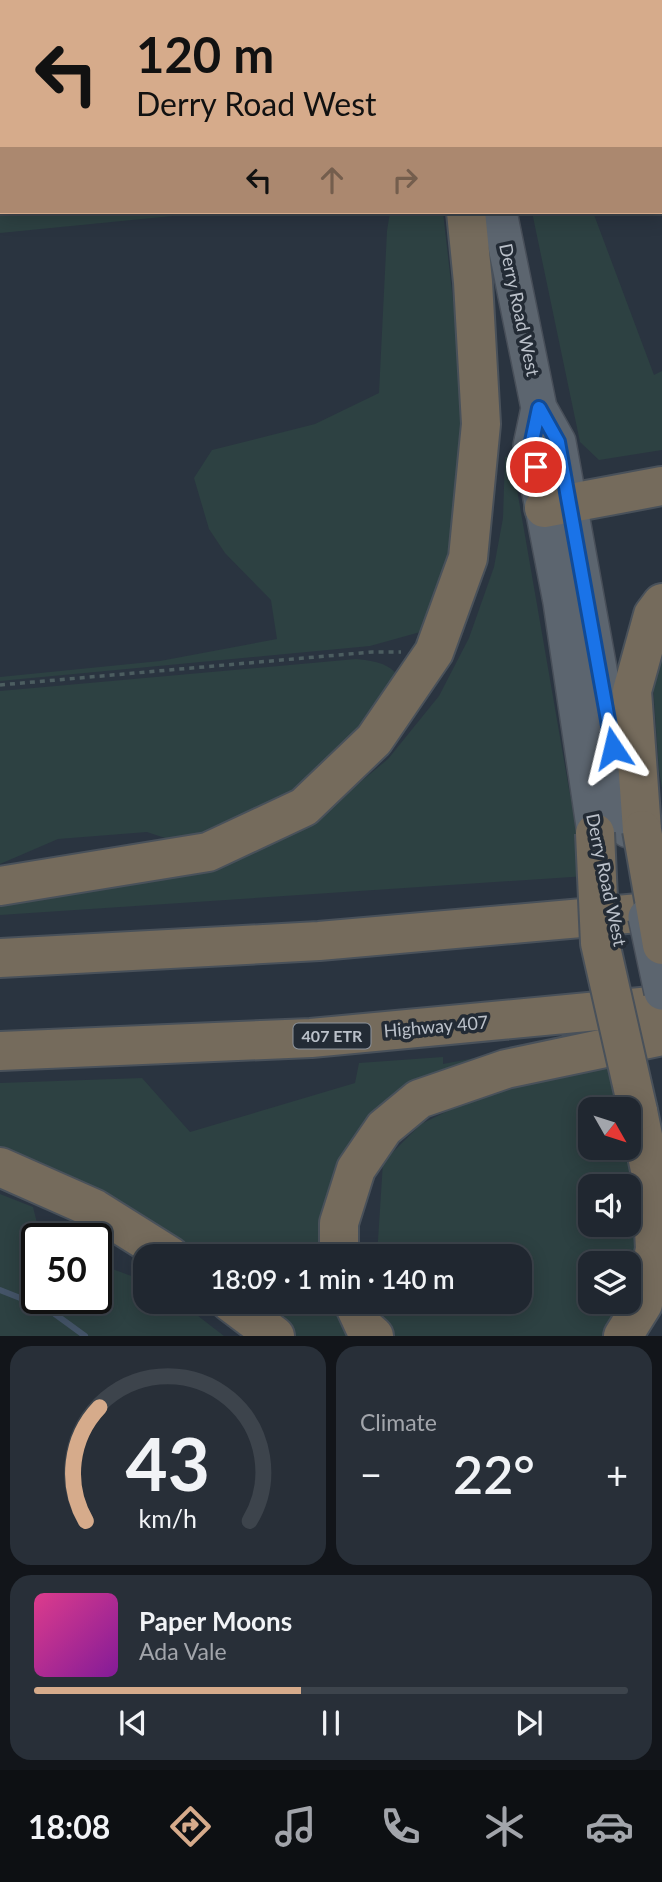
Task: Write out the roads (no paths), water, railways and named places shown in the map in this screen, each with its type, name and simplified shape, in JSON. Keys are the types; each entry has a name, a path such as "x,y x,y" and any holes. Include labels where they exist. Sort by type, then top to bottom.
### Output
{"highway":[{"path":"0,886 208,852 304,807 374,740 434,652 468,558 481,424 466,214"},
{"path":"557,505 662,485"},
{"path":"623,1336 643,1304 655,1249 651,1175 646,1110 600,943 621,831 632,691 653,615 662,603"},
{"path":"621,831 662,945"},
{"path":"319,941 662,884"},
{"path":"0,958 319,941 662,911"},
{"name":"Highway 407","path":"0,1051 311,1038 662,1005"},
{"path":"339,1244 340,1223 356,1168 384,1128 419,1099 506,1069 662,1036"},
{"path":"0,1167 96,1209 151,1244"},
{"path":"246,1314 275,1336"},
{"path":"359,1314 365,1328 374,1336"}],"main road":[{"name":"Derry Road West","path":"499,214 539,408 558,442 557,505 561,602 662,992"},
{"path":"646,1110 662,1144"}],"waterway":[{"path":"0,1290 48,1309 85,1336"}]}
